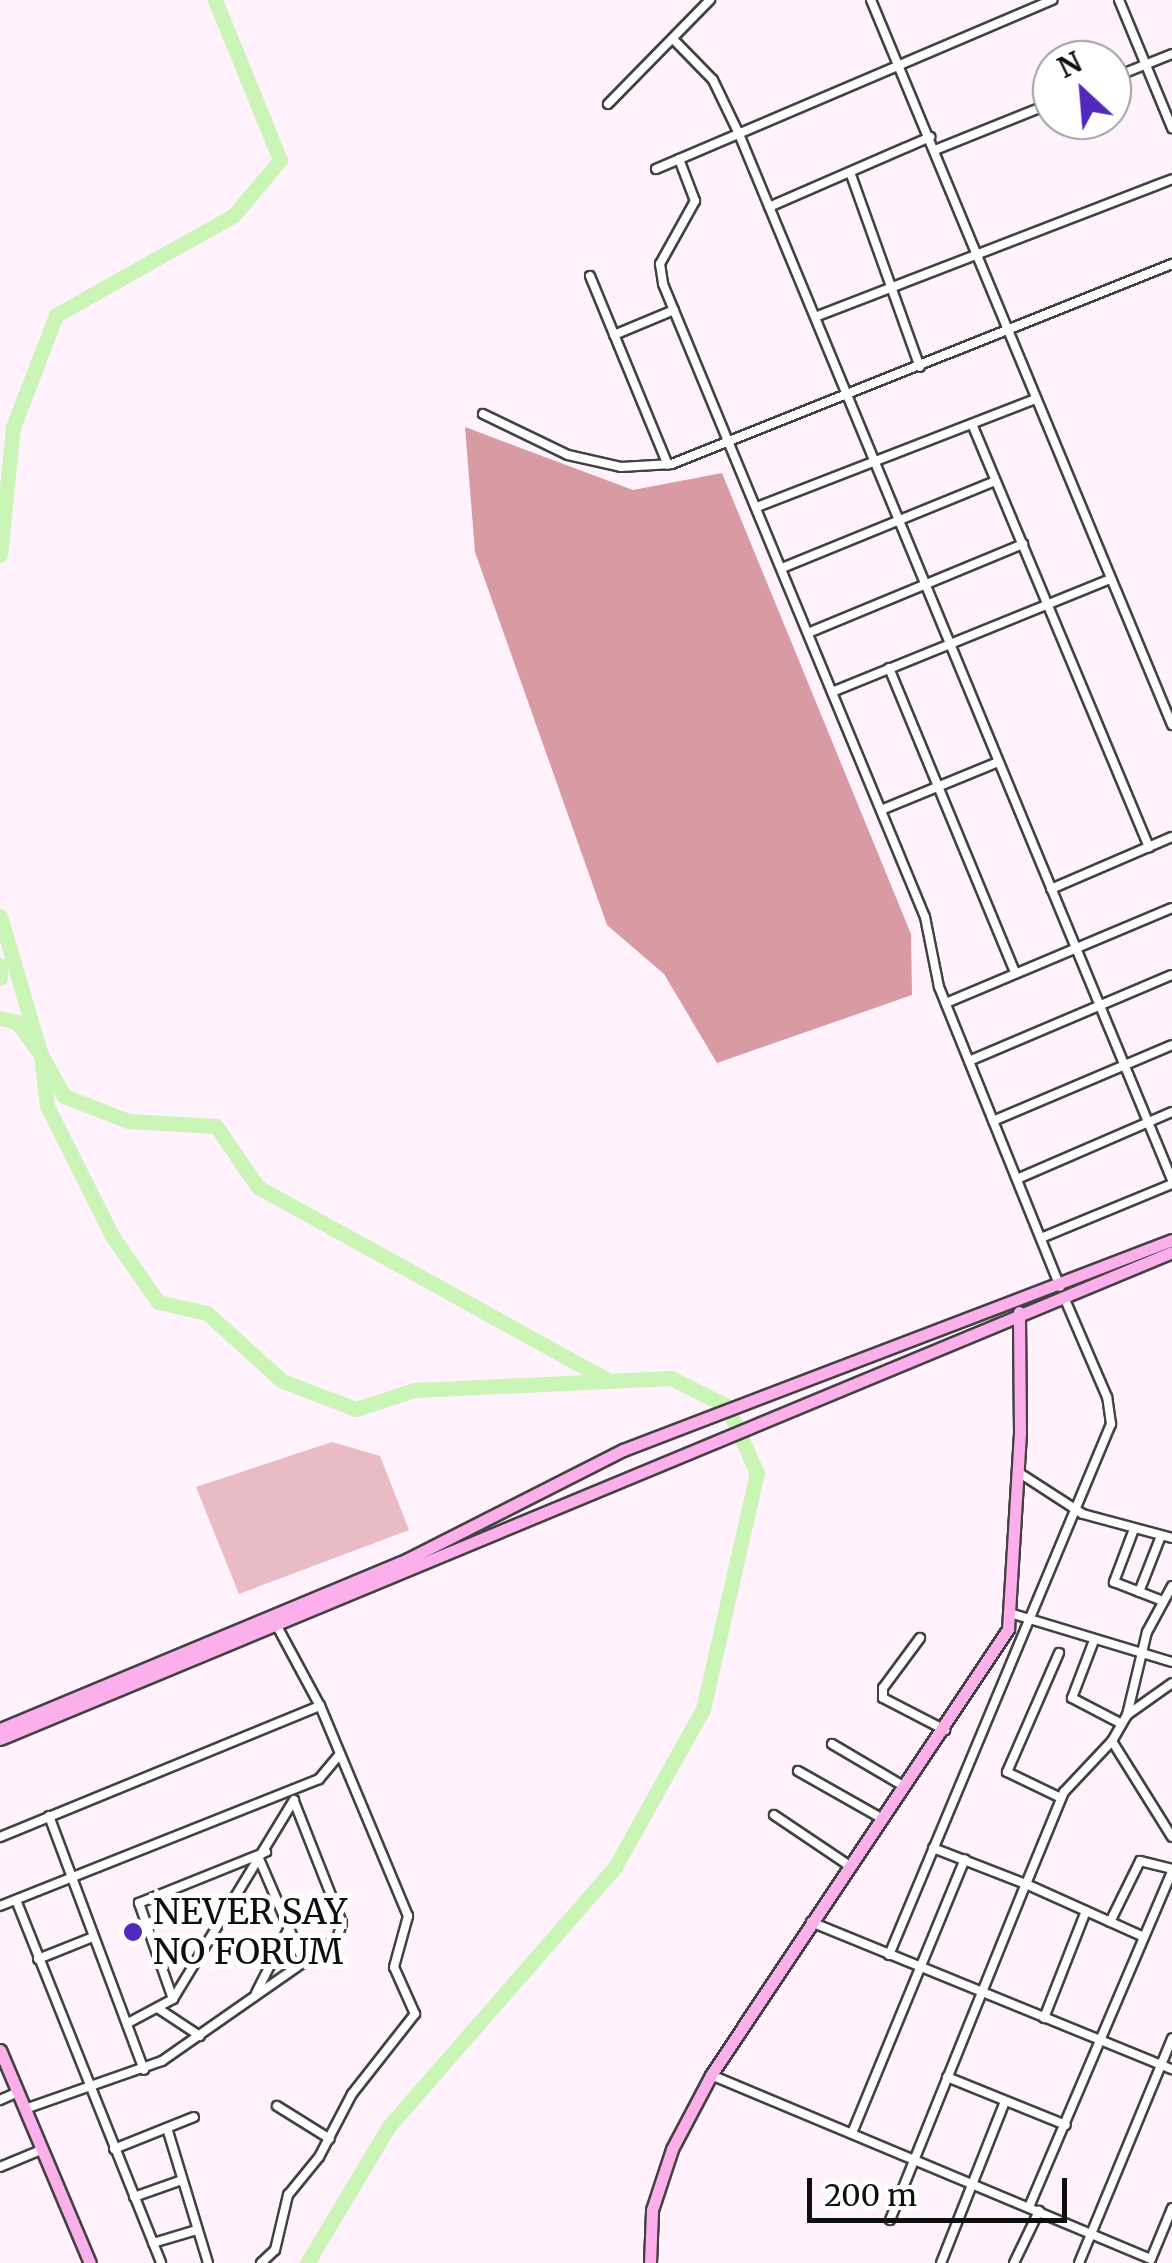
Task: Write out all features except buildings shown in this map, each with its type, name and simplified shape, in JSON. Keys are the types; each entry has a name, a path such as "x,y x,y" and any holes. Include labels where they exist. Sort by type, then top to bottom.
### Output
{"main road":[{"path":"0,1739 277,1626 1062,1291 1172,1240"},
{"path":"1062,1291 1172,1252"},
{"path":"0,1728 408,1559 623,1450 743,1402 1019,1309"},
{"path":"650,2263 652,2210 711,2076 811,1922 945,1730 1012,1614 1019,1309"},
{"path":"0,2050 90,2263"}],"street":[{"path":"608,104 710,0"},
{"path":"871,0 1172,724"},
{"path":"656,169 898,62 1052,0"},
{"path":"1118,0 1172,128"},
{"path":"673,39 712,80 739,134 1172,1182 1041,1238"},
{"path":"1132,70 1172,54"},
{"path":"936,150 1032,111"},
{"path":"770,207 930,137"},
{"path":"679,159 695,201 660,264 674,310 925,917 946,1003 1111,1416 889,1955"},
{"path":"850,172 920,367"},
{"path":"815,317 1172,179"},
{"path":"483,414 568,455 622,467 668,465 730,446 1172,264"},
{"path":"590,276 668,465"},
{"path":"614,335 674,310"},
{"path":"757,507 1034,399"},
{"path":"972,424 1050,602 1149,847"},
{"path":"782,568 994,481"},
{"path":"808,633 1023,544"},
{"path":"832,692 1110,579"},
{"path":"889,668 1014,970"},
{"path":"881,810 998,762"},
{"path":"1052,889 1172,837"},
{"path":"946,1003 1014,970 1172,908"},
{"path":"970,1062 1172,975"},
{"path":"993,1121 1172,1045"},
{"path":"1017,1179 1172,1112"},
{"path":"1018,1472 1075,1510 1167,1537"},
{"path":"1139,1592 1172,1525"},
{"path":"1134,1530 1114,1582 1163,1601"},
{"path":"890,2220 1061,1798 1112,1742 1124,1719 1163,1601 1172,1586"},
{"path":"1012,1614 1093,1643 1172,1662"},
{"path":"261,2263 275,2250 288,2195 330,2138 352,2094 415,2014 394,1967 408,1916 320,1706 277,1626"},
{"path":"920,1638 883,1688 883,1698 945,1730"},
{"path":"1093,1643 1073,1699 1124,1719"},
{"path":"1059,1652 1007,1772 1061,1798"},
{"path":"1124,1719 1172,1683"},
{"path":"0,1837 320,1706"},
{"path":"1112,1742 1172,1837"},
{"path":"832,1744 905,1787"},
{"path":"0,1906 291,1791 325,1774 339,1755"},
{"path":"798,1771 883,1819"},
{"path":"25,2109 144,2070 304,1963 343,1930 291,1791"},
{"path":"128,2023 173,1999 294,1802"},
{"path":"774,1814 850,1866"},
{"path":"49,1816 144,2070"},
{"path":"934,1848 1144,1937"},
{"path":"263,1857 304,1963"},
{"path":"173,1999 139,1903 263,1857"},
{"path":"852,2133 965,1860"},
{"path":"1030,2207 1172,1871 1140,1862 1110,1922"},
{"path":"16,1900 161,2263"},
{"path":"1044,2018 1086,1911"},
{"path":"811,1922 1172,2070"},
{"path":"254,1998 289,1928"},
{"path":"38,1959 94,1937"},
{"path":"159,2009 200,2036"},
{"path":"1079,2263 1172,2040"},
{"path":"711,2076 914,2158 1150,2261 1172,2208"},
{"path":"947,2077 1066,2125"},
{"path":"0,2100 18,2092"},
{"path":"941,2263 1006,2100"},
{"path":"277,2106 330,2138"},
{"path":"114,2149 194,2118"},
{"path":"167,2128 208,2263"},
{"path":"0,2167 42,2150"},
{"path":"134,2197 182,2180"},
{"path":"1014,2263 1039,2211"},
{"path":"153,2243 197,2230"}],"shaded area":[{"path":"465,427 633,490 722,473 911,934 912,995 717,1063 664,974 607,925 475,552"},
{"path":"332,1442 380,1456 409,1530 239,1594 196,1487"}],"waterway":[{"path":"0,555 13,427 56,315 234,215 280,160 215,0"},
{"path":"0,916 41,1055 64,1096 128,1121 216,1126 258,1187 610,1381"},
{"path":"0,965 0,978"},
{"path":"0,1018 17,1022 41,1055 47,1106 112,1236 158,1302 207,1313 282,1381 356,1409 415,1390 671,1378 727,1406 757,1473 703,1709 615,1867 389,2126 307,2263"}],"place":[{"name":"NEVER SAY NO FORUM","path":"133,1932"}]}
